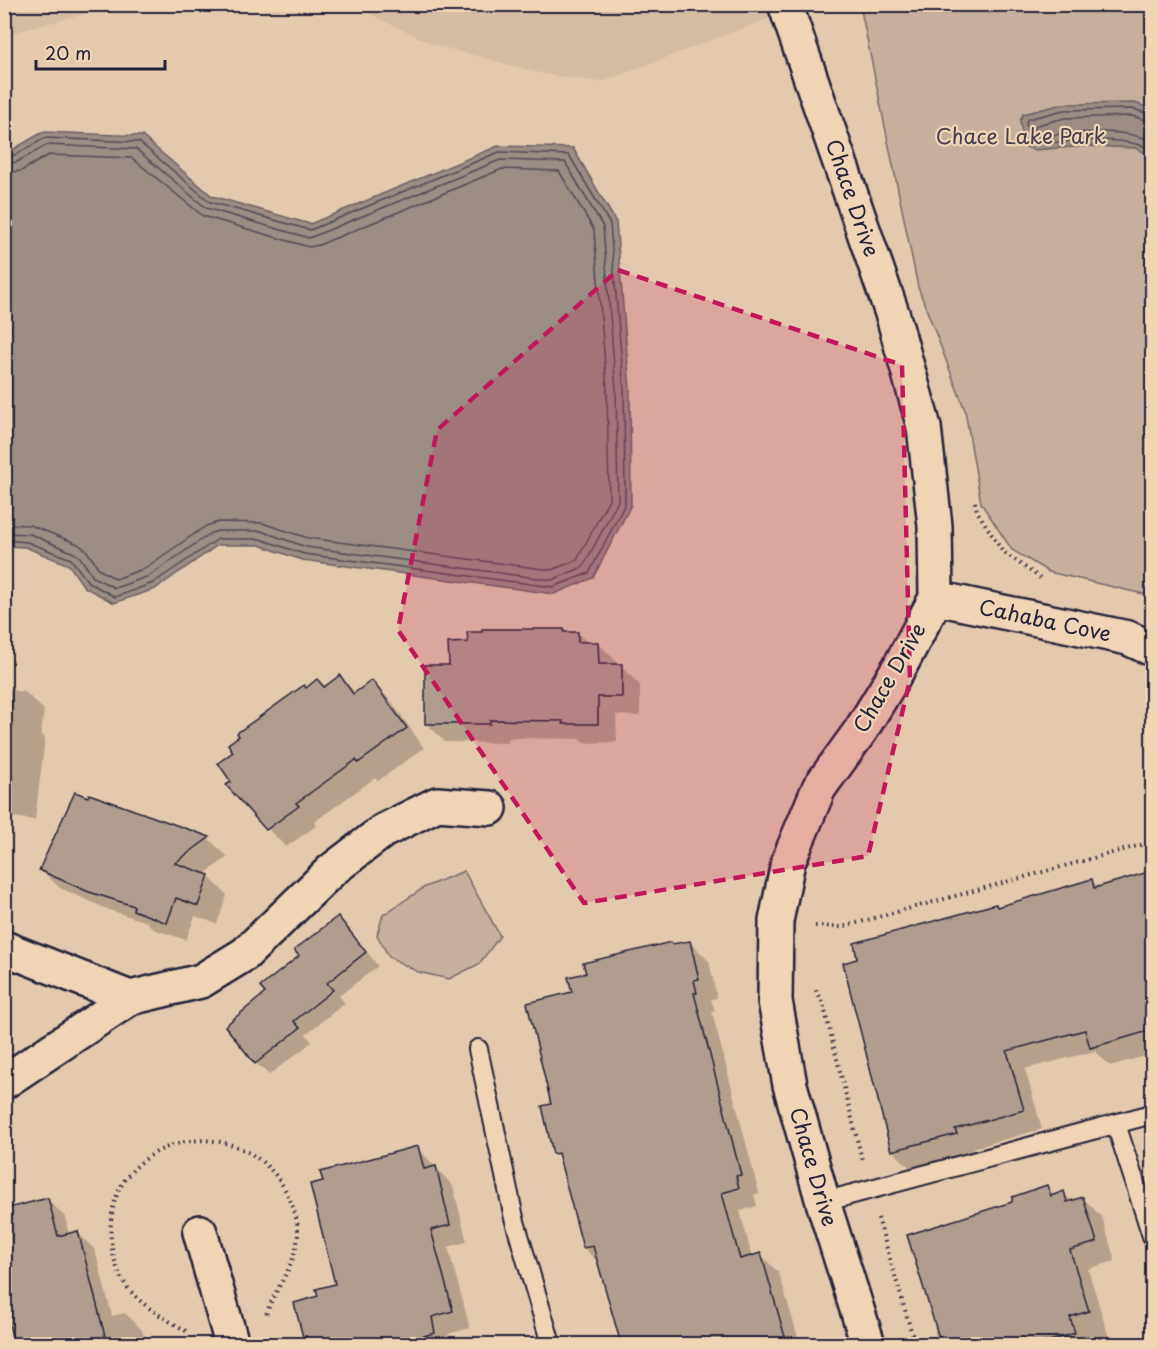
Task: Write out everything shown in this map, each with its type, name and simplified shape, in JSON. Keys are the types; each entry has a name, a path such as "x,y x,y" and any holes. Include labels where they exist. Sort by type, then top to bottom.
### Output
{"street":[{"name":"Chace Drive","path":"786,4 888,302 924,428 935,526 936,598 900,666 861,730 819,788 788,862 776,921 775,1001 789,1085 868,1344"},
{"name":"Cahaba Cove","path":"936,598 1128,638 1152,649"},
{"path":"4,1082 130,998 201,981 245,954 332,870 383,831 437,804 490,808"},
{"path":"4,948 130,998"},
{"path":"200,1232 232,1344"}],"lane":[{"path":"478,1049 514,1218 551,1344"},
{"path":"823,1202 1152,1114"},
{"path":"1116,1124 1152,1236"}],"path":[{"path":"975,501 977,511 1002,551 1048,583"},
{"path":"776,921 842,927 1152,842"},
{"path":"814,937 815,926"},
{"path":"815,989 823,1003 870,1189 915,1344"}],"highlighted area":[{"path":"618,270 902,365 910,680 868,856 584,903 398,630 437,430"}],"shaded area":[{"path":"99,4 101,9 5,35 5,5"},
{"path":"351,5 803,5 602,82 544,74 435,45"}],"green space":[{"name":"Chace Lake Park","path":"860,5 1152,5 1152,596 1049,572 1012,550 981,503 965,410 918,287"},
{"path":"464,871 500,936 479,964 449,979 418,972 389,957 377,935 383,915 425,887"}],"water":[{"path":"1135,103 1152,109 1152,156 1135,148 1087,146 1033,150 1024,146 1020,121 1023,114 1063,104"},
{"path":"43,132 142,136 212,196 310,224 498,146 573,148 616,222 630,389 631,505 593,578 554,594 302,560 259,545 218,545 155,589 114,603 84,587 69,565 25,547 5,546 5,151 12,150"}],"building":[{"path":"482,629 564,629 564,632 578,632 578,642 598,642 599,664 622,664 622,697 598,697 598,724 490,720 490,724 425,724 425,665 449,665 448,643 468,642 467,632 482,632"},
{"path":"340,675 353,694 372,680 407,728 358,763 356,760 296,803 299,806 266,830 226,785 231,782 218,763 233,752 228,744 239,736 237,733 304,685 306,688 317,679 324,687"},
{"path":"75,792 88,797 89,794 210,837 175,863 209,875 198,906 176,898 167,923 133,910 134,906 89,892 39,870"},
{"path":"1152,871 1152,1030 1090,1048 1085,1030 1007,1051 1024,1110 955,1129 957,1134 891,1151 843,963 857,959 854,943 996,904 997,907 1092,879 1094,888"},
{"path":"338,916 366,952 327,983 333,990 294,1021 300,1028 255,1064 225,1026 265,993 260,987 299,956 294,950"},
{"path":"690,941 699,979 694,980 697,993 694,993 741,1175 736,1176 739,1188 722,1193 740,1259 761,1253 787,1344 621,1344 593,1246 583,1248 558,1153 553,1154 542,1106 551,1104 527,1003 572,992 568,977 586,973 583,963 671,942 672,944"},
{"path":"418,1146 424,1169 436,1166 450,1225 431,1230 453,1311 432,1317 435,1333 392,1344 308,1344 306,1336 303,1337 294,1303 318,1296 316,1289 335,1284 310,1184 323,1181 320,1172"},
{"path":"1047,1185 1051,1196 1064,1191 1067,1202 1083,1197 1097,1242 1070,1250 1089,1311 1070,1317 1075,1333 1040,1344 941,1344 907,1235 1012,1202 1012,1197"},
{"path":"48,1198 58,1236 78,1231 107,1344 14,1344 4,1305 4,1209"}]}
